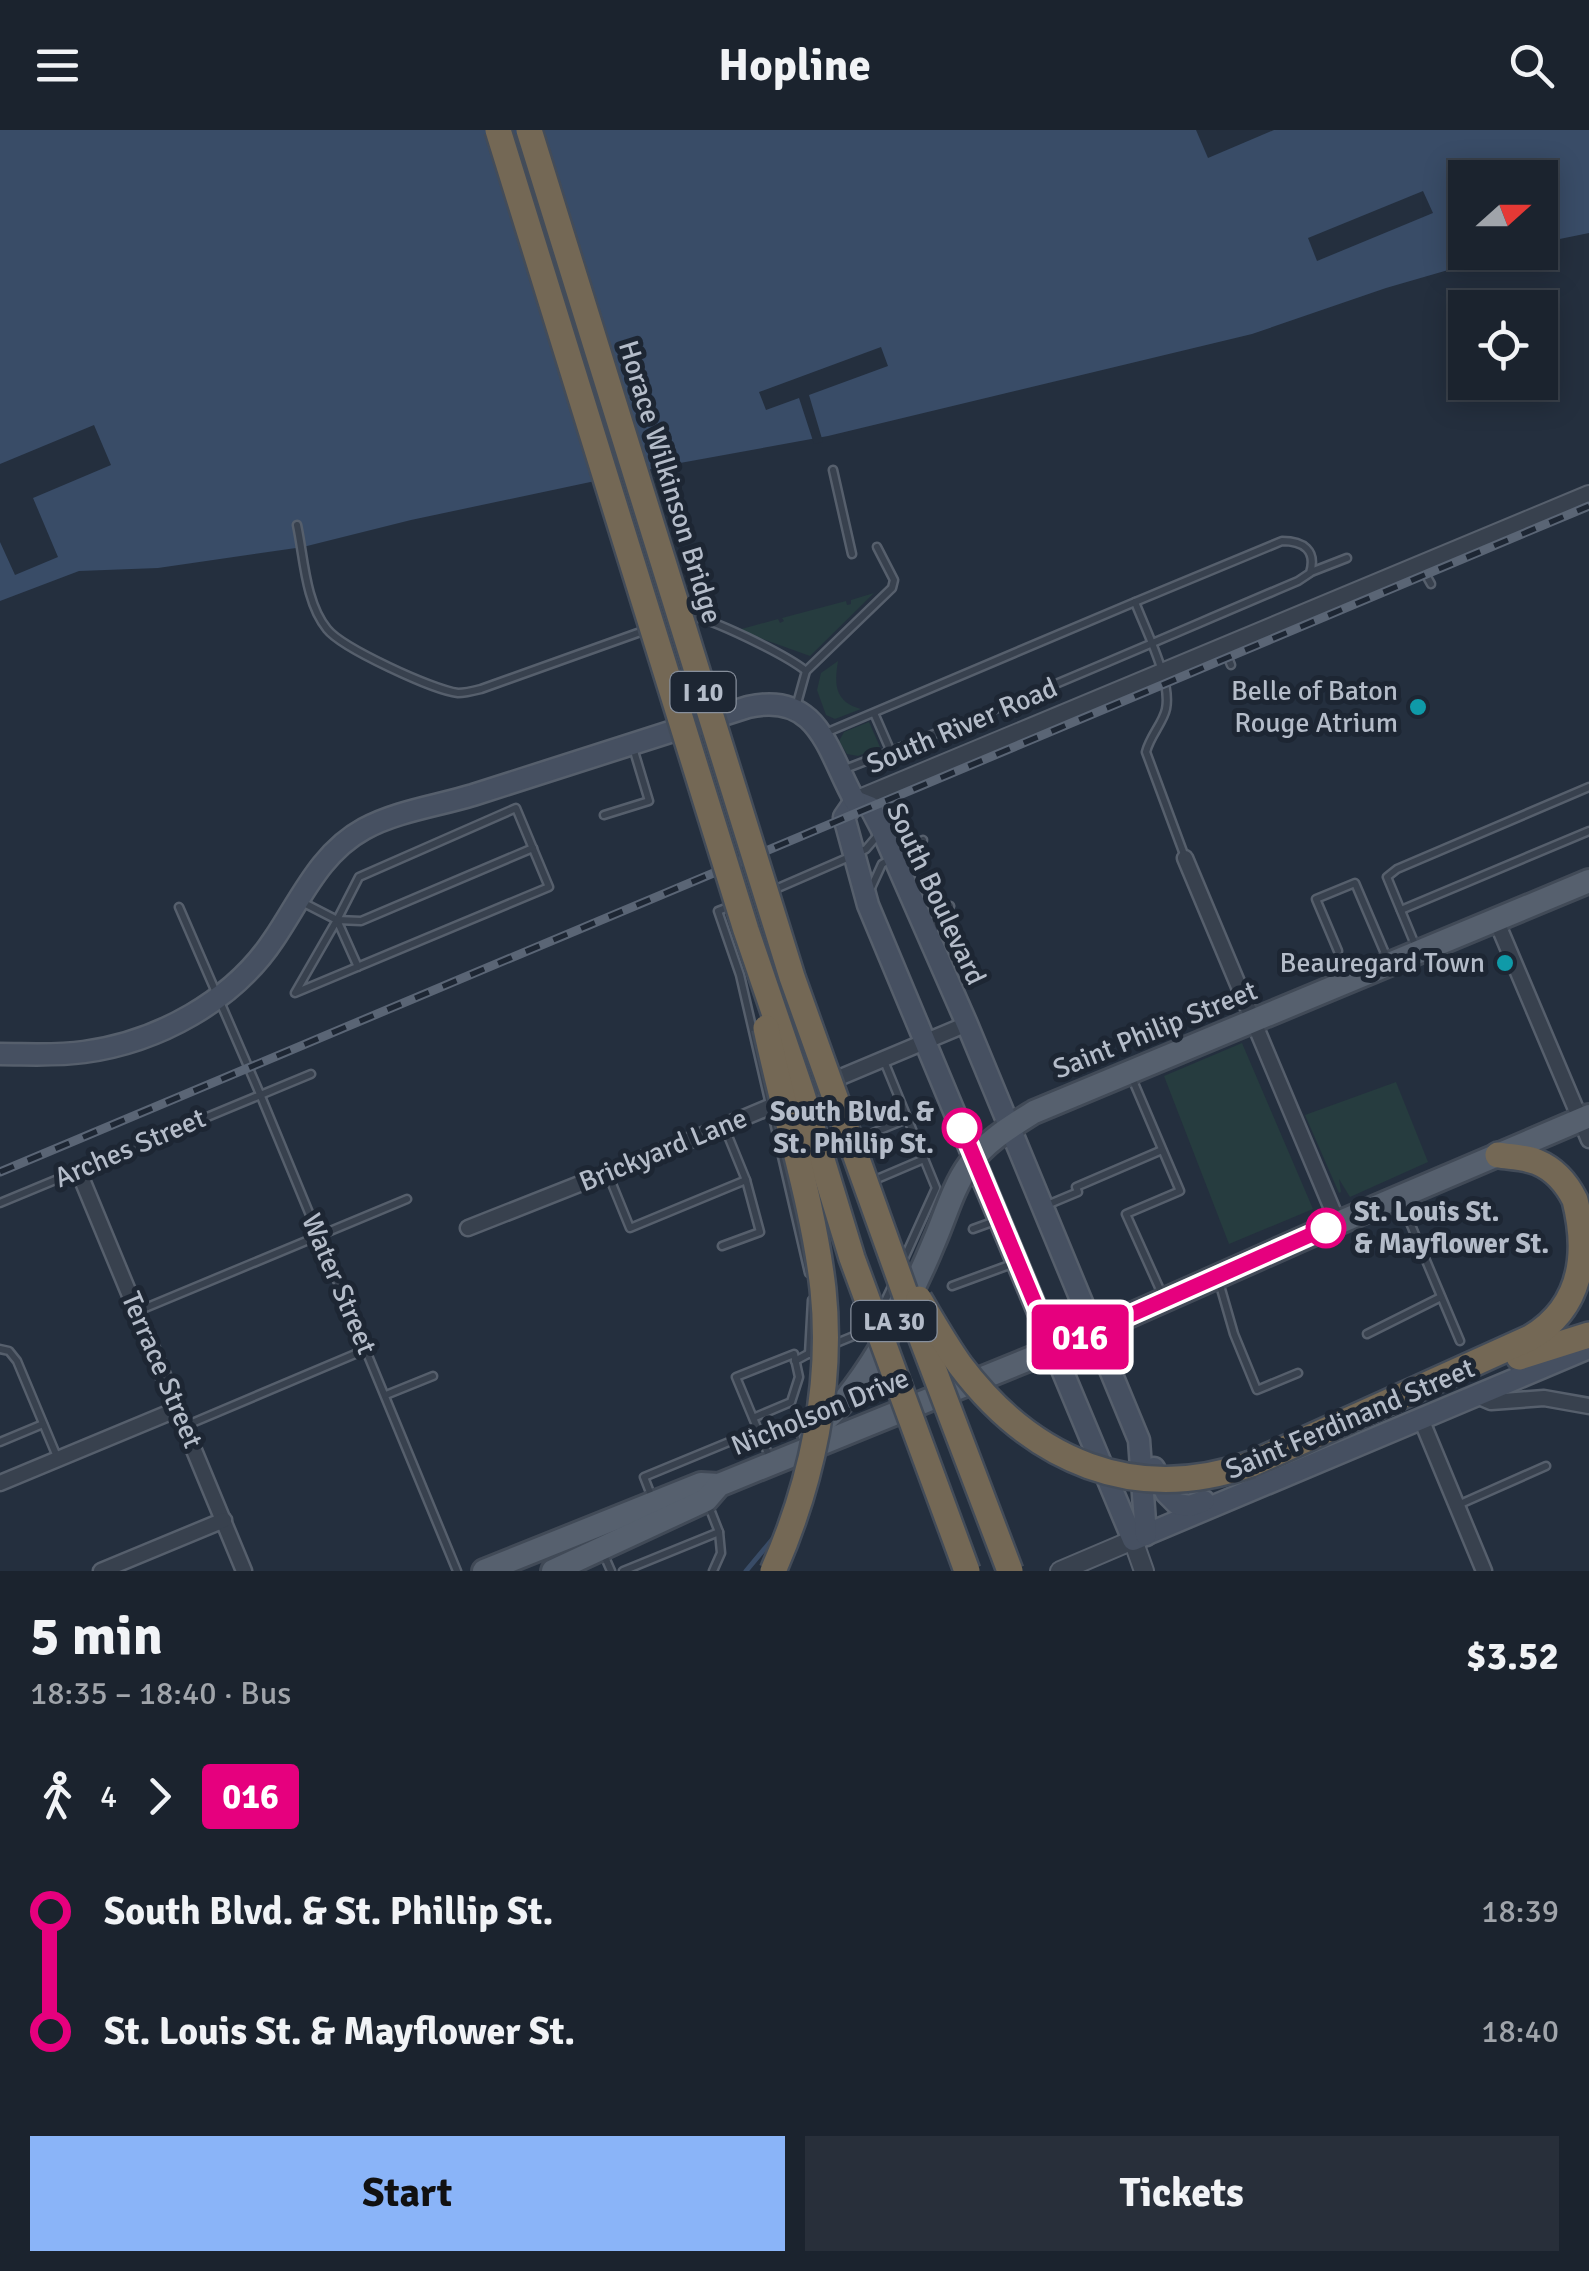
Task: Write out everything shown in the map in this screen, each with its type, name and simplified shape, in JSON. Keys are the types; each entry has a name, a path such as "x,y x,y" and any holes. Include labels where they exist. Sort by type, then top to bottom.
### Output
{"highway":[{"name":"I 10","path":"498,130 852,1258 967,1571"},
{"name":"Horace Wilkinson Bridge","path":"529,130 792,977 890,1250"},
{"path":"746,930 811,1223 825,1312 824,1376 814,1447 794,1519 773,1571"},
{"path":"890,1250 971,1378 1010,1419 1054,1450 1125,1476 1166,1482 1214,1476 1251,1464 1461,1370 1530,1338 1561,1318 1577,1295 1587,1267 1585,1221 1564,1182 1540,1163 1498,1155"},
{"name":"I 10","path":"890,1250 1010,1571"},
{"path":"1461,1370 1483,1368 1589,1335"}],"main road":[{"path":"0,1054 98,1050 165,1027 218,998 254,968 332,853 379,821 763,704 782,703 796,708"},
{"name":"South River Road","path":"796,708 814,722 855,800"},
{"name":"South Boulevard","path":"855,800 870,807 881,828 967,1024 1139,1440 1139,1538 1054,1349 870,910 844,817 855,800"},
{"name":"Saint Philip Street","path":"974,1158 1009,1127 1034,1112 1589,881"},
{"name":"Nicholson Drive","path":"562,1569 607,1560 713,1492 777,1461 1054,1349 1498,1155 1586,1126"},
{"name":"LA 30","path":"777,1461 789,1445 830,1418 854,1391 922,1272 960,1180 974,1158"},
{"name":"Saint Ferdinand Street","path":"1139,1538 1589,1348"},
{"path":"1139,1440 1166,1492 1177,1504 1190,1506 1204,1500 1217,1505"},
{"name":"Nicholson Drive","path":"484,1571 700,1484 713,1492"}],"street":[{"name":"South River Road","path":"855,800 1589,495"},
{"path":"1186,858 1338,1223"},
{"path":"1496,920 1586,1126"},
{"name":"Brickyard Lane","path":"468,1228 967,1024"},
{"name":"Terrace Street","path":"78,1170 244,1571"},
{"path":"1476,1396 1491,1402 1544,1398 1589,1406"},
{"path":"0,1483 178,1408"},
{"path":"1421,1419 1484,1571"},
{"path":"101,1571 224,1520"},
{"path":"1060,1571 1139,1538"},
{"name":"South Boulevard","path":"1139,1538 1144,1571"},
{"name":"South Boulevard","path":"1139,1538 1153,1571"}],"lane":[{"path":"833,470 852,554"},
{"path":"297,525 312,597 326,629 358,652 457,693 480,689 656,627"},
{"path":"822,735 1282,541 1298,541 1308,548 1314,561 1310,573"},
{"path":"796,708 806,671 892,588 894,580 877,547"},
{"path":"839,772 1346,558"},
{"path":"1420,565 1432,584"},
{"path":"1135,602 1166,689 1166,712 1146,752 1186,858"},
{"path":"671,622 696,615 787,657 806,671"},
{"path":"1224,647 1231,665"},
{"path":"874,713 890,752"},
{"path":"604,815 649,801 632,744"},
{"path":"1419,952 1388,877 1397,869 1589,788"},
{"path":"516,808 533,848 549,887 295,994 359,877 516,808"},
{"path":"810,1276 740,975 718,911 854,855 874,841 881,828"},
{"path":"1401,910 1589,830"},
{"path":"870,910 872,881 882,864 923,840"},
{"path":"299,900 338,920 361,921 533,848"},
{"path":"1338,951 1316,899 1355,883 1390,965"},
{"path":"950,906 938,912 933,926 964,1002 967,1024"},
{"name":"Water Street","path":"179,908 457,1571"},
{"path":"338,920 358,967"},
{"path":"795,1361 873,1328 936,1188 884,1060"},
{"path":"1130,1072 1180,1191 1126,1214 1164,1300"},
{"name":"Arches Street","path":"0,1203 310,1074"},
{"path":"818,1154 908,1119"},
{"path":"722,1246 760,1232 746,1180 724,1126"},
{"path":"1043,1206 1078,1192 1076,1187 1162,1150"},
{"path":"859,1186 924,1159"},
{"path":"783,1169 801,1162"},
{"path":"608,1172 630,1228 746,1180"},
{"path":"826,1200 843,1193"},
{"path":"1400,1198 1460,1341"},
{"path":"137,1311 407,1199"},
{"path":"794,1214 810,1207"},
{"path":"972,1229 1000,1219"},
{"path":"952,1286 1017,1262"},
{"path":"1217,1276 1234,1334 1257,1390 1298,1373"},
{"path":"809,1354 812,1296"},
{"path":"1367,1334 1441,1297"},
{"path":"0,1349 17,1361 58,1459"},
{"path":"185,1426 366,1349"},
{"path":"753,1418 790,1402 798,1378 794,1354 736,1377 753,1418 758,1430 777,1461"},
{"path":"386,1396 433,1376"},
{"path":"0,1442 43,1424"},
{"path":"654,1503 644,1477 758,1430"},
{"path":"1457,1506 1546,1466"},
{"path":"713,1492 721,1553 713,1571"},
{"path":"623,1571 719,1532"}],"green space":[{"path":"874,593 810,656 738,630 778,619 780,623 782,618 846,601 851,604 851,600"},
{"path":"838,661 838,691 846,702 861,709 835,719 826,715 817,690 821,673"},
{"path":"869,722 880,747 858,756 847,754 839,741 844,732"},
{"path":"1242,1043 1313,1209 1229,1244 1164,1076"},
{"path":"1396,1082 1428,1162 1350,1197 1339,1179 1339,1193 1305,1115"}],"water":[{"path":"0,130 1589,130 1589,233 1558,239 1558,160 1448,160 1448,270 1252,334 828,436 680,463 303,547 158,568 79,571 0,601"}],"pier":[{"path":"1196,130 1274,130 1208,158"},
{"path":"1423,191 1433,213 1317,261 1308,238"},
{"path":"881,347 888,366 809,395 823,442 814,444 799,398 766,410 759,392"},
{"path":"94,425 111,465 33,498 58,557 15,575 0,542 0,464"}],"waterway":[{"path":"746,1571 776,1535"}],"railway":[{"path":"0,1172 1589,506"}],"bus line":[{"name":"016","path":"962,1128 1054,1349 1326,1228"}],"place":[{"name":"Belle of Baton Rouge Atrium","path":"1418,707"},
{"name":"Beauregard Town","path":"1505,963"},
{"name":"South Blvd. & St. Phillip St.","path":"962,1128"},
{"name":"St. Louis St. & Mayflower St.","path":"1326,1228"}]}
